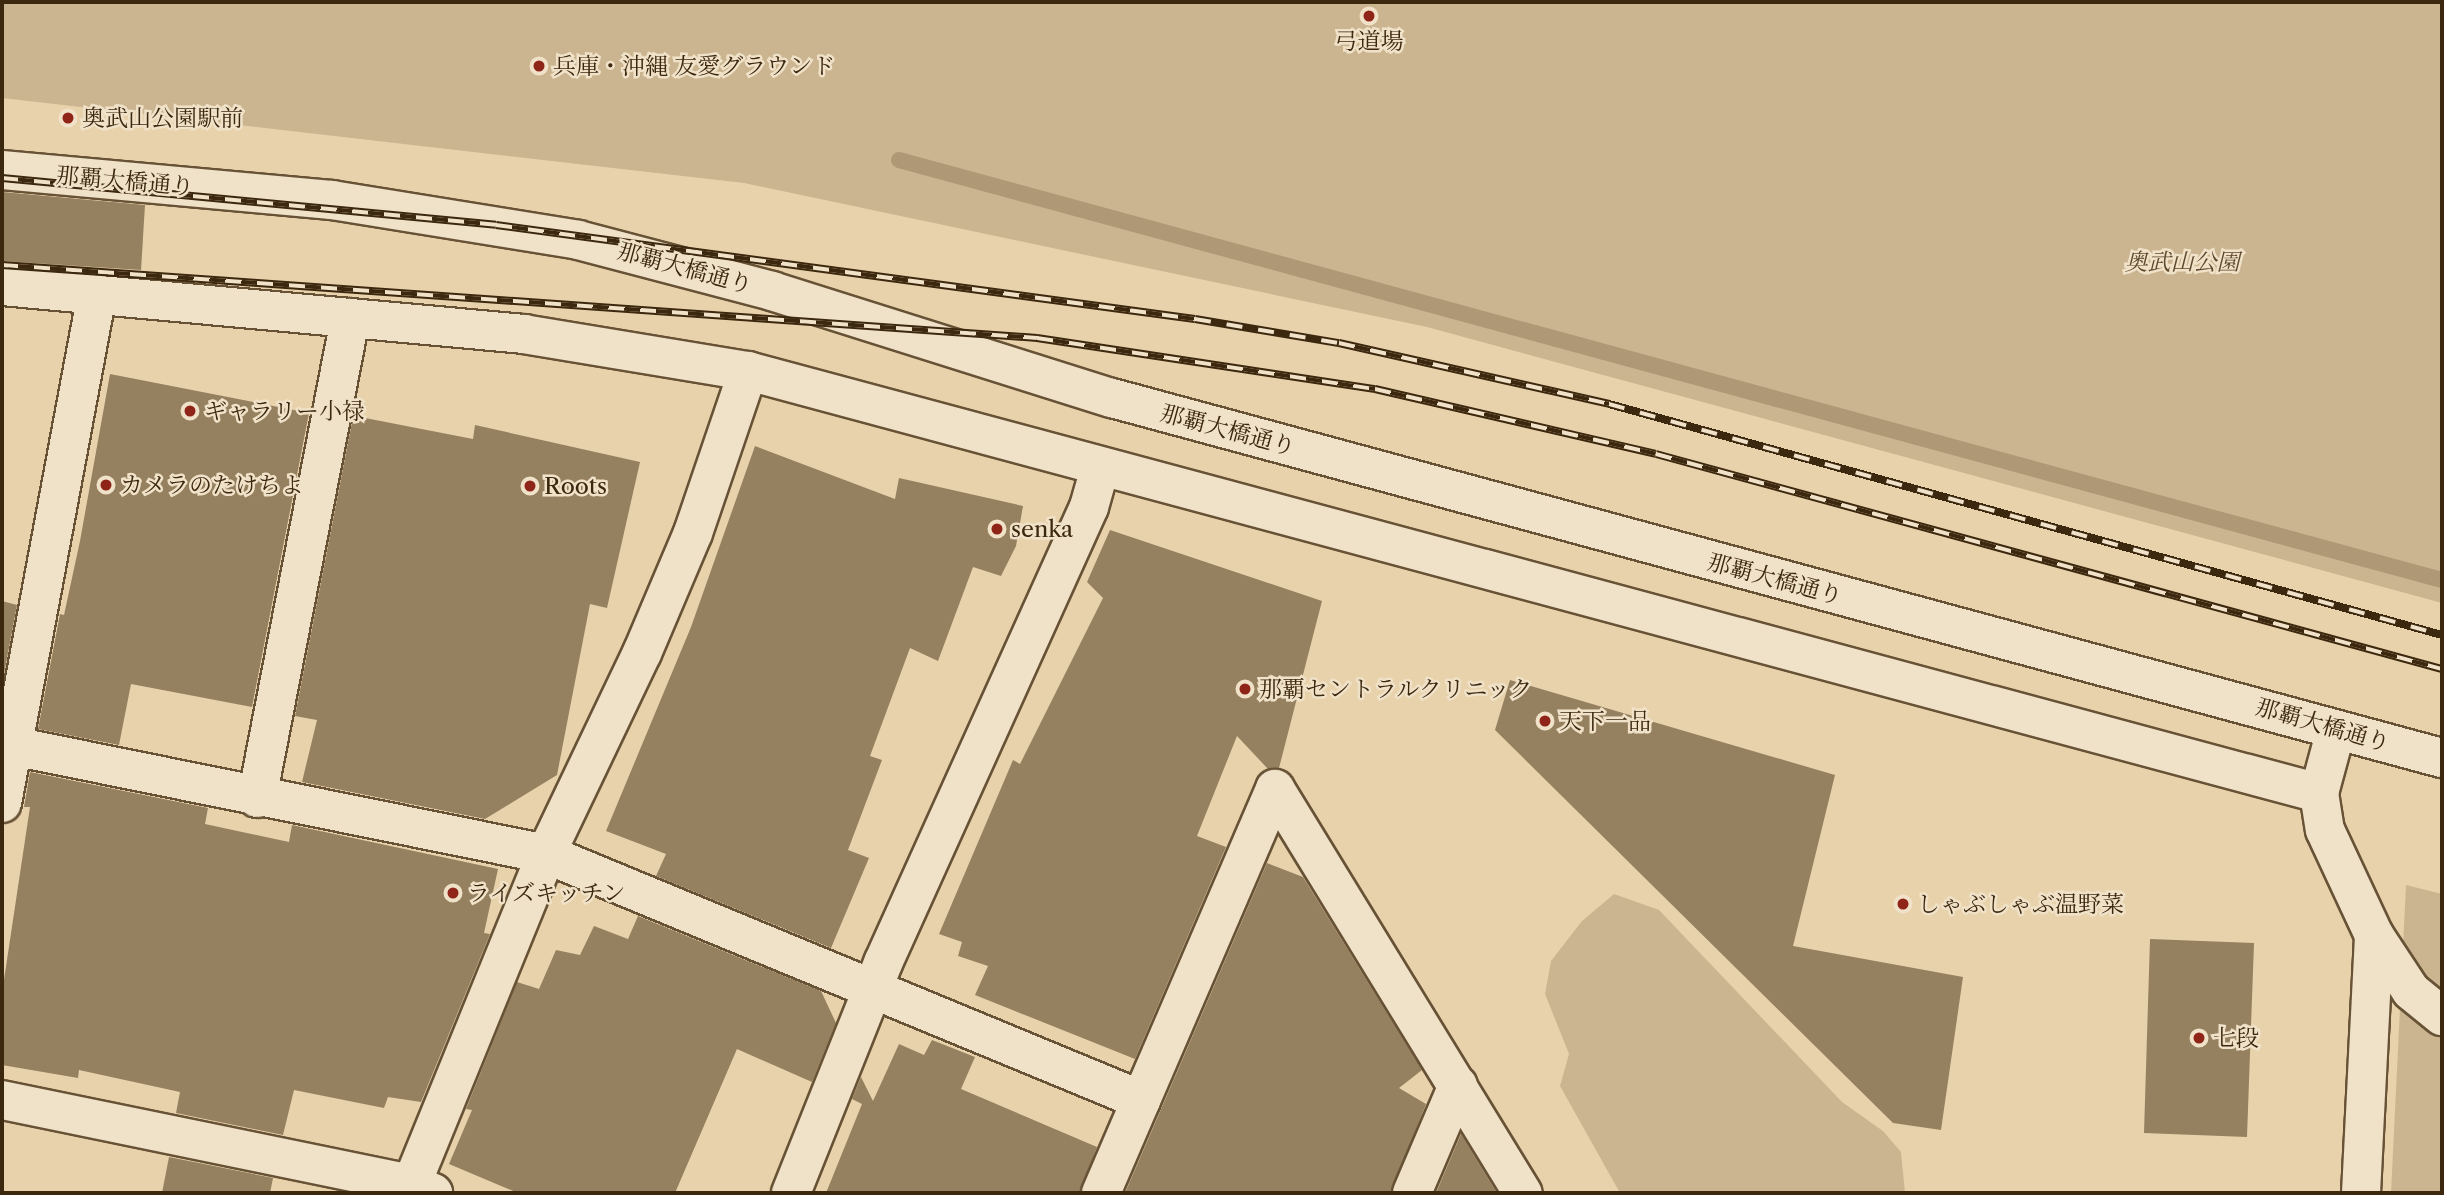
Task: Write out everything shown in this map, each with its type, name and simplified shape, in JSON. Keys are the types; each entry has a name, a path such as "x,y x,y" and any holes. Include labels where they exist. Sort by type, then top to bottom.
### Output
{"street":[{"name":"那覇大橋通り","path":"2,170 332,200 578,240 772,291 1112,398 2442,758"},
{"path":"2,286 524,334 748,371 1100,468 2319,793"},
{"path":"2,803 97,294"},
{"path":"257,798 350,318"},
{"path":"2,1100 417,1190 546,854 642,653 693,533 748,371"},
{"path":"791,1193 873,988 1089,507 1100,468"},
{"path":"2336,730 2319,793 2325,830 2374,935 2411,991 2442,1016"},
{"path":"13,746 257,798 546,854 1141,1100"},
{"path":"1101,1193 1275,789 1522,1193"},
{"path":"2361,1193 2374,935"},
{"path":"1412,1193 1458,1085"}],"green space":[{"name":"奥武山公園","path":"2,2 2442,2 2442,603 1427,327 744,183 2,98"},
{"path":"2406,885 2442,894 2442,1193 2391,1193"},
{"path":"1614,894 1659,910 1842,1102 1883,1131 1901,1152 1905,1193 1620,1193 1560,1086 1569,1054 1545,994 1551,961 1582,921"}],"building":[{"path":"2,192 145,205 141,270 2,261"},
{"path":"110,374 309,413 252,707 131,684 119,745 38,729 60,614 64,615 80,541"},
{"path":"360,417 473,439 475,425 640,462 607,608 590,604 557,775 485,819 302,782 317,720 295,716 352,422 359,423"},
{"path":"755,446 895,499 899,478 1023,506 1016,546 1001,576 973,567 938,661 910,648 870,756 882,760 848,850 869,858 831,948 656,876 666,854 606,831 691,627"},
{"path":"1110,530 1322,601 1279,768 1268,769 1237,736 1197,836 1226,847 1135,1059 975,995 988,966 958,956 962,942 939,934 1013,760 1020,764 1103,598 1087,582"},
{"path":"2,601 17,605 2,685"},
{"path":"1510,680 1835,775 1793,946 1963,977 1941,1130 1893,1123 1495,730"},
{"path":"30,772 208,808 205,824 289,842 292,825 498,869 484,933 490,934 421,1102 388,1097 384,1108 294,1090 283,1135 176,1113 180,1092 79,1070 78,1078 2,1065 2,993 30,807 24,807"},
{"path":"1267,863 1303,877 1422,1070 1399,1088 1426,1104 1391,1193 1125,1193"},
{"path":"638,916 821,991 836,1023 812,1082 737,1049 675,1193 518,1193 449,1164 472,1110 466,1109 517,982 539,989 556,950 580,955 594,926 628,939"},
{"name":"七段","path":"2150,939 2254,943 2247,1137 2144,1133"},
{"path":"932,1040 975,1057 961,1089 1097,1147 1080,1193 826,1193 862,1104 852,1099 861,1077 873,1101 899,1044 924,1055"},
{"path":"1461,1134 1497,1193 1436,1193"},
{"path":"169,1157 273,1178 270,1193 162,1193"}],"waterway":[{"path":"899,160 2442,580"}],"railway":[{"path":"2,178 496,225 1195,319 1339,343 1609,404 2442,635"},
{"path":"2,265 1037,338 1375,389 1656,454 2442,669"}],"place":[{"name":"弓道場","path":"1369,16"},
{"name":"兵庫・沖縄 友愛グラウンド","path":"539,66"},
{"name":"奥武山公園駅前","path":"68,118"},
{"name":"ギャラリー小禄","path":"190,411"},
{"name":"カメラのたけちよ","path":"106,485"},
{"name":"Roots","path":"530,486"},
{"name":"senka","path":"997,529"},
{"name":"那覇セントラルクリニック","path":"1245,689"},
{"name":"天下一品","path":"1545,721"},
{"name":"ライズキッチン","path":"453,893"},
{"name":"しゃぶしゃぶ温野菜","path":"1903,904"},
{"name":"七段","path":"2199,1038"}]}
